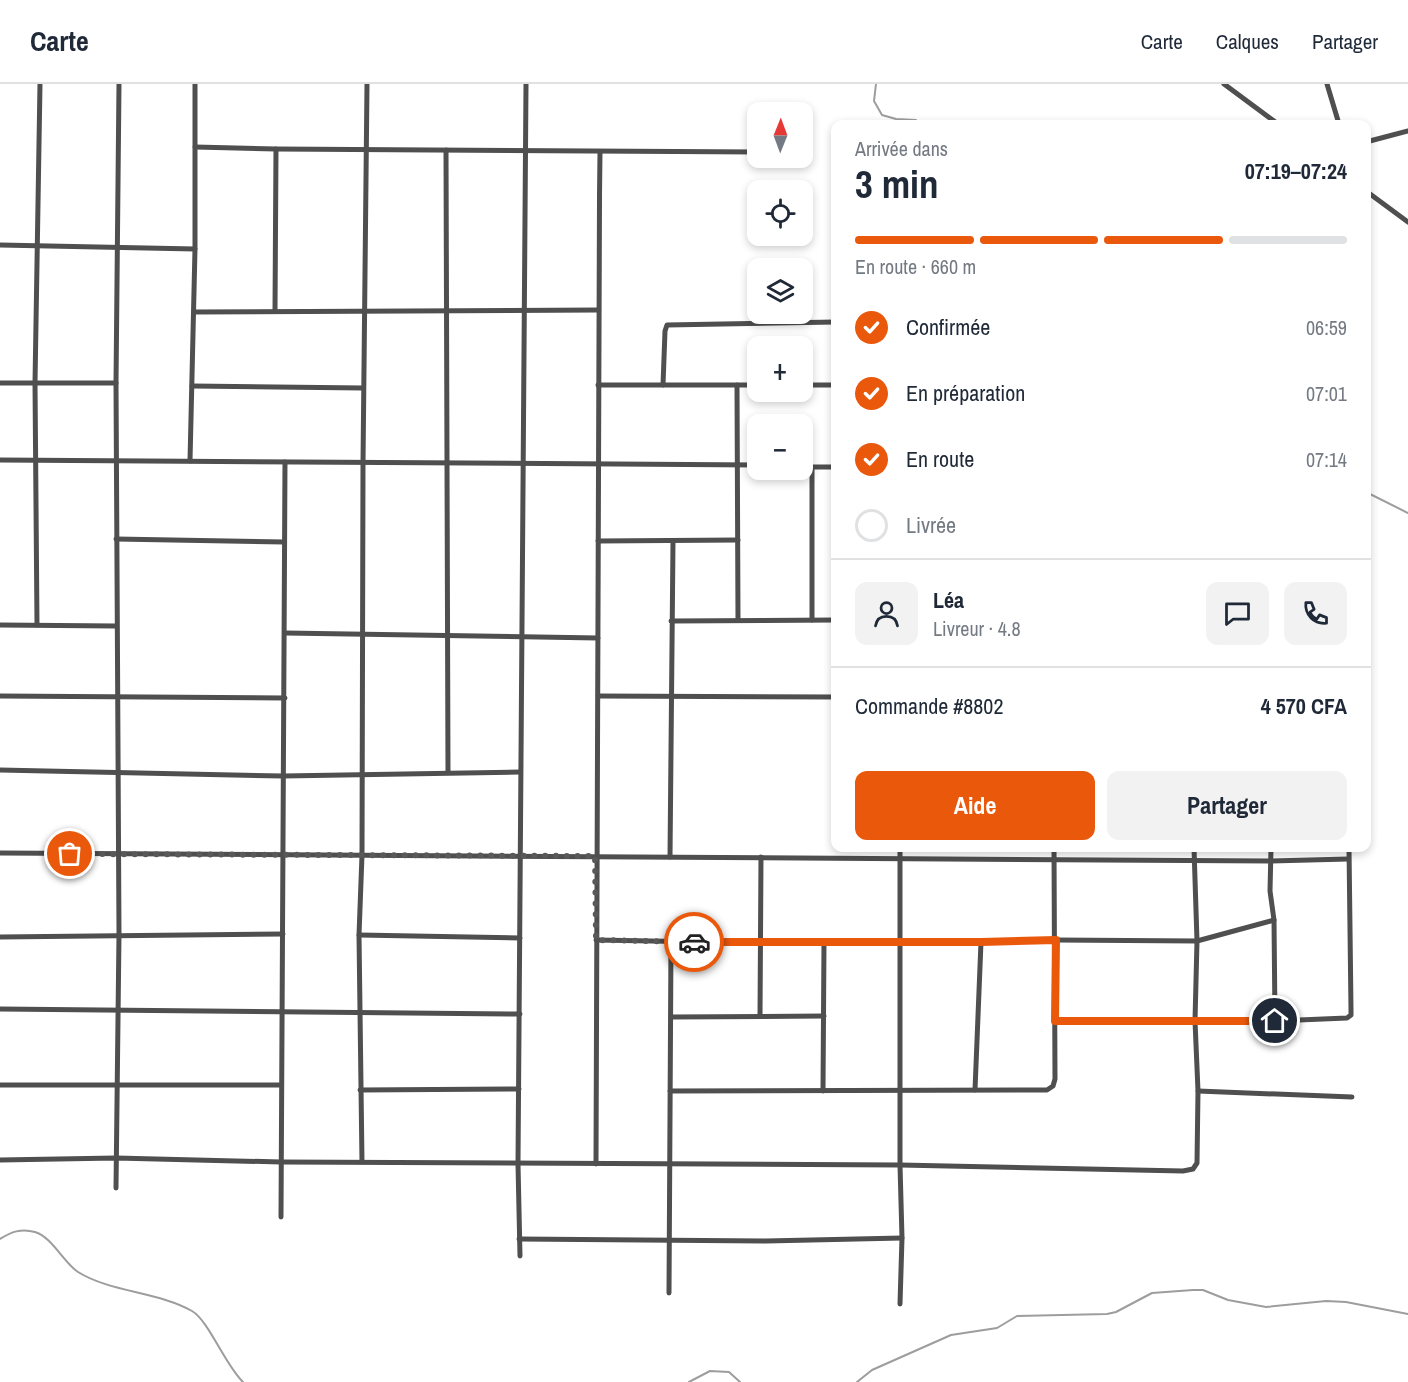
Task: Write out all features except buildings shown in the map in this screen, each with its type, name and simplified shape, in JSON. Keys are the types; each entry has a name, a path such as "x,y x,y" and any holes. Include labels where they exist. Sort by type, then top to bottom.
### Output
{"street":[{"path":"37,625 35,383 40,84"},
{"path":"116,1188 119,934 116,383 119,84"},
{"path":"190,461 195,249 195,84"},
{"path":"362,1162 359,935 362,855 363,388 367,84"},
{"path":"520,1256 518,1164 525,84"},
{"path":"1224,84 1273,120"},
{"path":"1327,84 1338,120"},
{"path":"1371,141 1408,131"},
{"path":"195,147 747,152"},
{"path":"275,311 276,149"},
{"path":"446,150 448,772"},
{"path":"596,1164 595,856 598,696 600,152"},
{"path":"1371,195 1408,222"},
{"path":"0,245 195,249"},
{"path":"194,312 598,310"},
{"path":"663,385 667,325 831,322"},
{"path":"0,384 116,383"},
{"path":"598,385 747,385"},
{"path":"737,385 738,619"},
{"path":"813,385 831,385"},
{"path":"192,386 363,388"},
{"path":"0,460 747,465"},
{"path":"280,1217 285,462"},
{"path":"813,467 831,467"},
{"path":"812,480 812,620"},
{"path":"116,539 284,542"},
{"path":"598,541 738,540"},
{"path":"670,857 673,542"},
{"path":"671,621 831,620"},
{"path":"0,626 116,626"},
{"path":"285,633 598,638"},
{"path":"0,696 285,699"},
{"path":"598,696 831,697"},
{"path":"0,770 283,776 520,772"},
{"path":"900,852 902,1238 900,1304"},
{"path":"670,1091 1047,1090 1053,1086 1055,1078 1054,852"},
{"path":"0,1160 116,1158 281,1162 900,1165 1184,1171 1193,1169 1197,1163 1198,1091 1195,1021 1197,940 1194,852"},
{"path":"1270,852 1270,891 1274,920 1275,1021"},
{"path":"1055,1021 1275,1021 1347,1018 1351,1015 1348,852"},
{"path":"0,853 1270,861 1348,859"},
{"path":"760,1016 761,857"},
{"path":"596,940 761,943 1197,940 1274,920"},
{"path":"0,937 283,934"},
{"path":"359,935 520,938"},
{"path":"669,1293 671,941"},
{"path":"823,1092 824,942"},
{"path":"975,1090 981,942"},
{"path":"0,1010 520,1014"},
{"path":"671,1017 824,1016"},
{"path":"0,1084 281,1085"},
{"path":"360,1090 519,1089"},
{"path":"1198,1091 1352,1097"},
{"path":"519,1239 766,1241 902,1238"}],"waterway":[{"path":"876,84 874,101 882,115 896,119 916,120"},
{"path":"1371,494 1408,513"},
{"path":"0,1239 16,1231 35,1232 47,1239 73,1268 91,1279 165,1300 192,1311 205,1324 243,1382"},
{"path":"857,1382 872,1370 951,1335 997,1328 1017,1316 1107,1314 1116,1312 1152,1293 1203,1290 1228,1300 1266,1307 1326,1301 1346,1302 1408,1314"},
{"path":"689,1382 710,1371 729,1372 740,1382"}],"way so far":[{"path":"70,854 595,856 596,940 694,942"}],"route":[{"path":"694,942 1056,940 1055,1021 1275,1021"}]}
